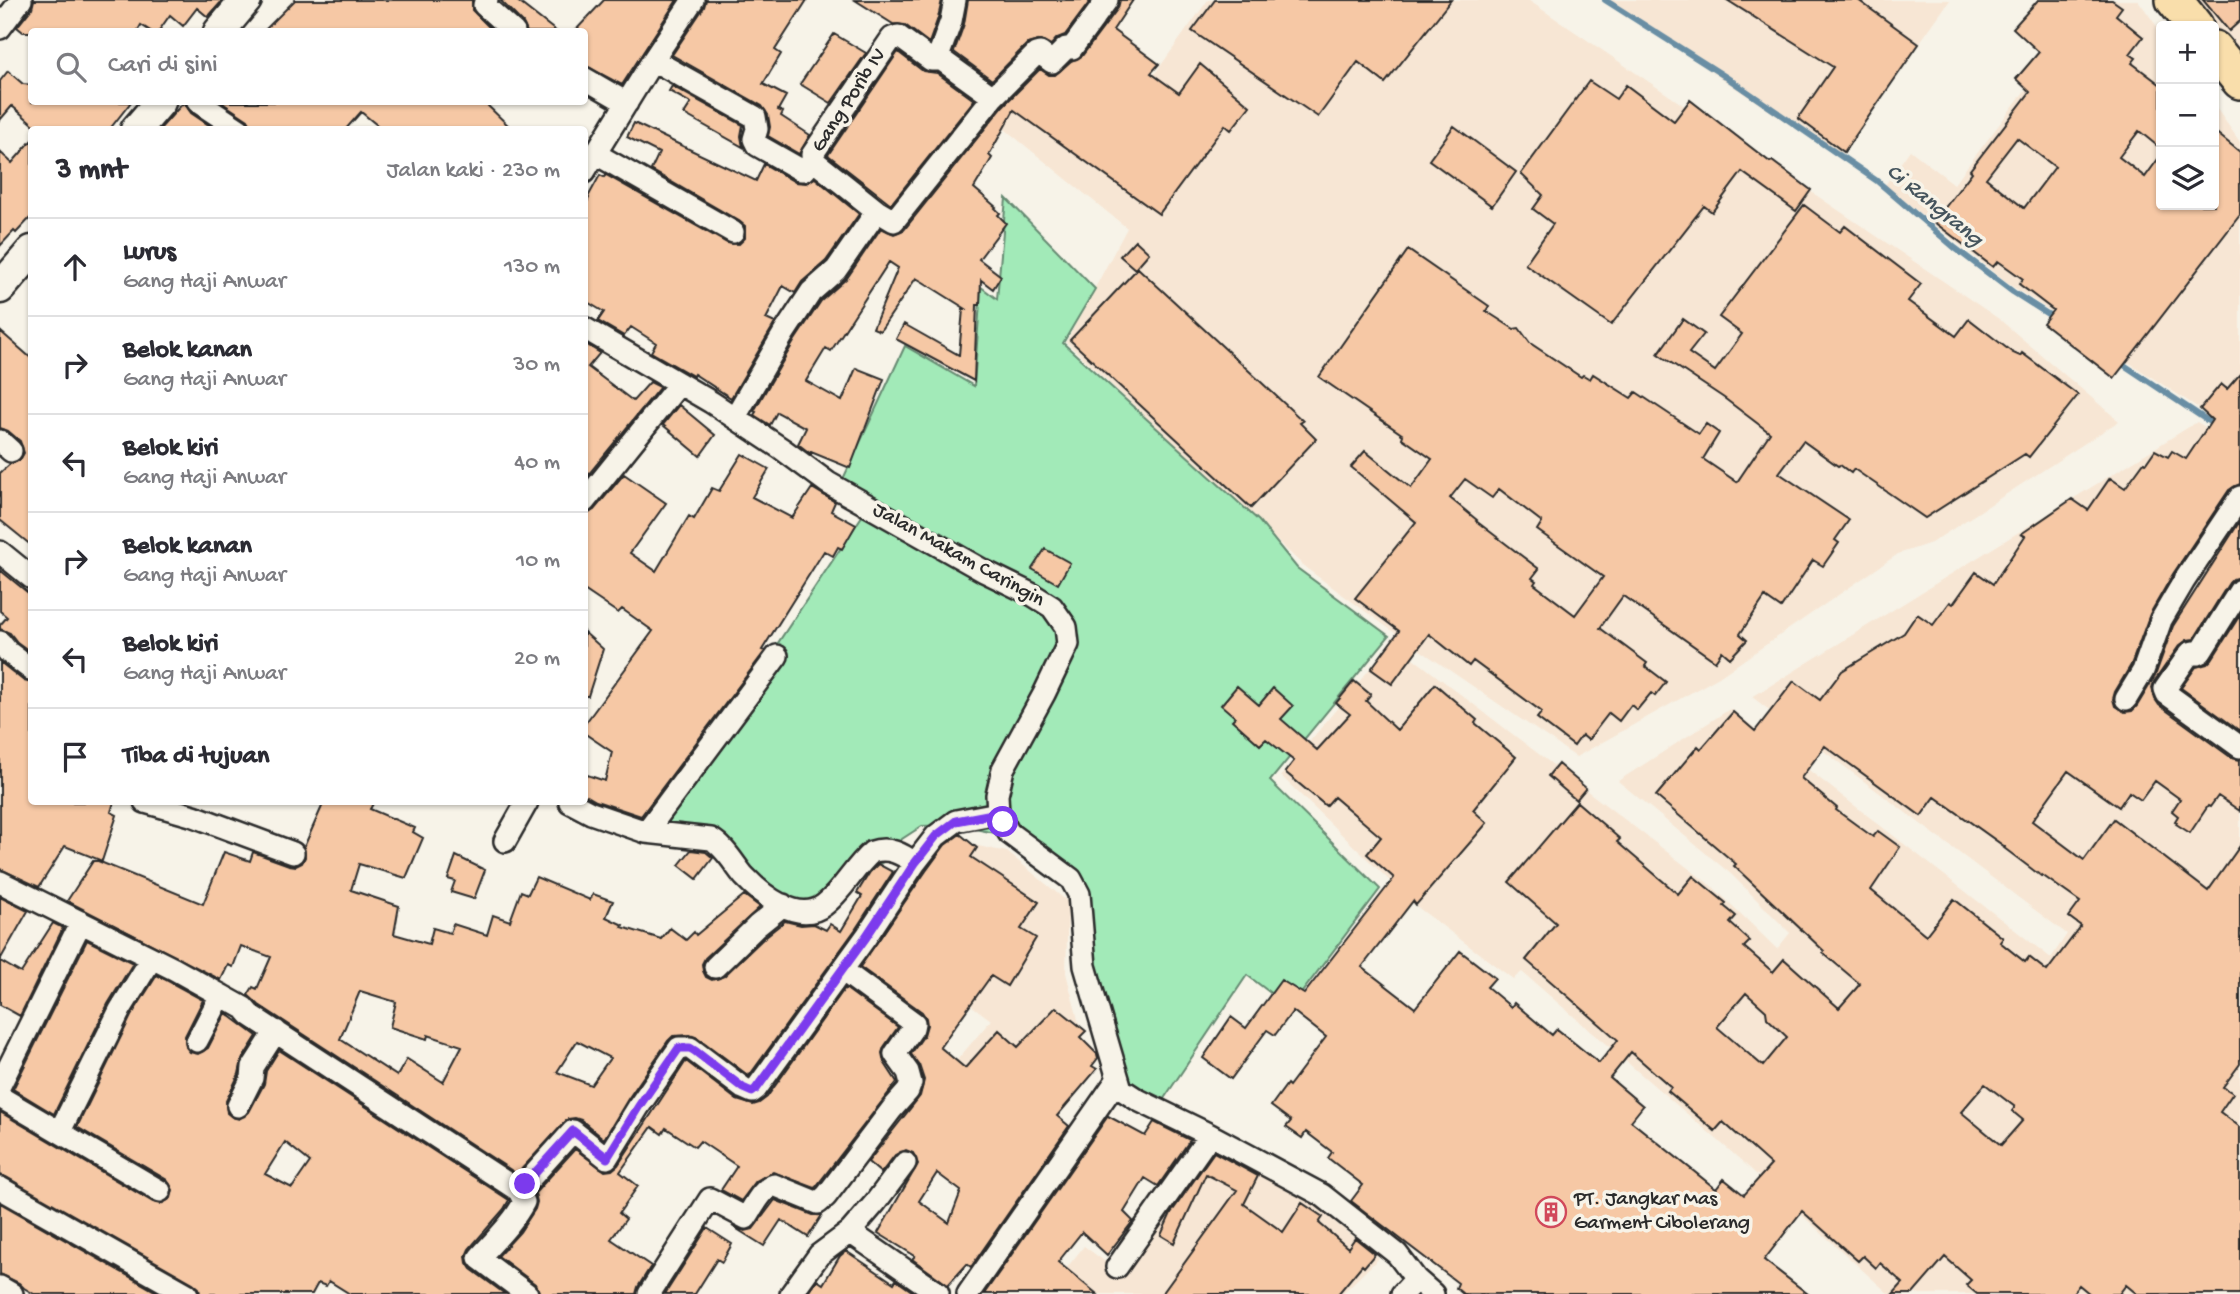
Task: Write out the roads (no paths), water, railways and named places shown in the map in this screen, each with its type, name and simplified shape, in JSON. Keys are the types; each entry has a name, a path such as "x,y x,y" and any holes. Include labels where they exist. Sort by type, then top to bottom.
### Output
{"main road":[{"path":"222,28 246,0"},
{"path":"2174,0 2191,21"},
{"path":"2219,55 2240,81"},
{"path":"139,126 157,105"},
{"path":"0,288 28,256"}],"street":[{"path":"0,28 21,0"},
{"path":"487,0 484,5 510,28"},
{"path":"693,0 590,163 733,232"},
{"path":"955,0 939,58 993,97"},
{"path":"735,418 811,292 836,270 877,211 895,222 993,97 1036,54 1040,53 1052,62 1066,48 1072,48 1107,0"},
{"name":"Gang Porib IV","path":"877,211 813,160 812,155 889,40 898,36 931,60 939,58"},
{"path":"653,60 755,117 757,122 754,139 757,145 801,170 806,170 813,160"},
{"path":"588,80 628,103"},
{"path":"202,105 234,126"},
{"name":"Jalan Makam Caringin","path":"588,330 735,418 828,483 1052,607 1066,628 1068,644 1003,769 997,795 998,813"},
{"path":"588,497 679,384"},
{"path":"2126,699 2143,671 2161,620 2240,497"},
{"path":"0,552 28,575"},
{"path":"2240,590 2201,652 2190,653 2165,689 2167,694 2240,747"},
{"path":"0,642 8,652 28,667"},
{"path":"646,832 777,656"},
{"path":"156,805 194,816 293,853"},
{"path":"505,841 525,805"},
{"path":"576,805 646,832 711,839 718,843 763,893 802,912 813,911 826,904 866,856 879,849 903,854 915,863"},
{"path":"519,1192 573,1131 607,1158 679,1048 695,1051 743,1088 752,1092 756,1089 936,836 956,821 998,813 1009,833 1071,879 1079,894 1084,966 1119,1084 1138,1100 1322,1195 1397,1254 1409,1286 1433,1294"},
{"path":"0,882 244,1007 250,1014 519,1192 524,1202 522,1207 479,1258 503,1287 527,1294"},
{"path":"715,967 783,905"},
{"path":"0,1086 81,922"},
{"path":"60,1131 120,1010 152,958"},
{"path":"649,1294 710,1199 746,1219 769,1186 774,1185 818,1203 908,1091 911,1083 908,1072 895,1054 914,1023 842,970"},
{"path":"198,1041 221,995"},
{"path":"238,1106 252,1078 253,1067 276,1031"},
{"path":"968,1294 1022,1222 1028,1205 1045,1176 1059,1163 1085,1123 1119,1084"},
{"path":"0,1097 160,1191"},
{"path":"1117,1267 1210,1135"},
{"path":"791,1294 819,1255 850,1233 905,1163"},
{"path":"0,1188 187,1294"},
{"path":"850,1233 938,1293"},
{"path":"0,1287 12,1294"}],"waterway":[{"name":"Ci Rangrang","path":"1605,0 1726,77 1877,181 1955,248 2013,292 2054,318"},
{"name":"Ci Rangrang","path":"2118,361 2217,427"}],"place":[{"name":"PT. Jangkar Mas Garment Cibolerang","path":"1551,1212"}]}
